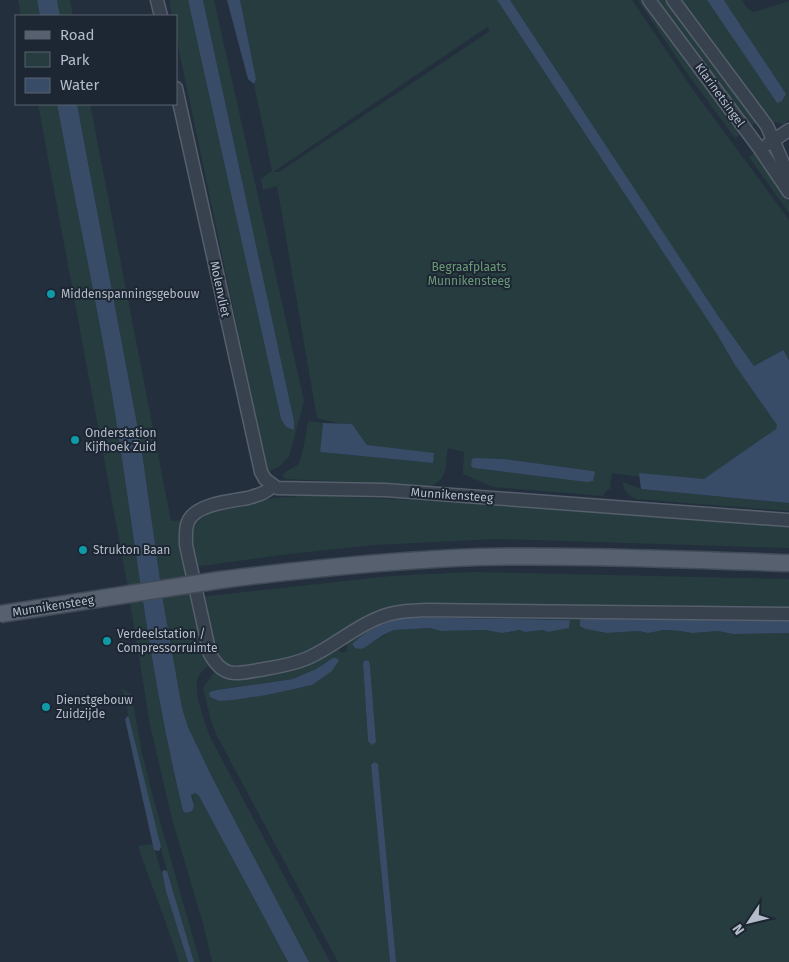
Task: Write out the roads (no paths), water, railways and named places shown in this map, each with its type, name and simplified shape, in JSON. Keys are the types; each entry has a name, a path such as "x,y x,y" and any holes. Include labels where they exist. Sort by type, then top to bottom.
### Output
{"main road":[{"name":"Munnikensteeg","path":"0,614 220,580 349,565 480,557 584,557 789,563"}],"street":[{"path":"157,0 160,15"},
{"name":"Klarinetsingel","path":"649,0 789,192"},
{"name":"Klarinetsingel","path":"674,0 767,126 789,177"},
{"name":"Molenvliet","path":"178,97 261,472 272,486"},
{"path":"760,150 789,130"},
{"path":"272,486 258,495 205,507 196,511 188,522 186,545 210,654 216,666 229,672 243,673 301,661 324,650 378,618 398,611 789,614"},
{"name":"Munnikensteeg","path":"272,486 284,489 352,489 422,493 789,520"}],"water":[{"path":"37,0 57,0 60,15 40,15"},
{"path":"188,0 203,0 294,421 294,430 286,427 281,419"},
{"path":"227,0 240,0 256,79 254,84 248,79"},
{"path":"497,0 510,0 719,317 754,366 783,350 789,360 789,503 641,489 639,473 704,479 776,429 777,425 735,365 717,334"},
{"path":"707,0 724,0 786,94 782,101 777,103"},
{"path":"57,105 77,105 141,445 163,601 182,708 188,727 213,779 309,962 288,962 199,796 195,793 191,795 194,806 192,811 186,813 183,811 171,760 152,658 107,364"},
{"path":"323,423 352,424 367,445 434,453 433,463 320,452"},
{"path":"472,459 504,459 595,472 593,481 587,482 473,468 471,465"},
{"path":"401,617 570,620 569,628 548,632 543,630 525,632 520,630 502,633 485,630 441,631 430,628 394,630 364,648 355,648 352,644 375,628"},
{"path":"584,618 789,620 789,633 733,634 718,631 692,633 664,630 648,633 639,631 607,633 580,626 580,620"},
{"path":"333,658 339,660 332,671 312,685 233,700 219,701 210,697 209,692 217,690 293,679 316,669"},
{"path":"365,660 369,661 370,666 376,742 372,745 368,741 363,663"},
{"path":"128,716 161,847 159,851 154,850 125,719"},
{"path":"374,762 378,764 396,962 390,962 371,765"},
{"path":"164,870 167,871 194,962 188,962 166,891 162,872"}],"place":[{"name":"Middenspanningsgebouw","path":"51,294"},
{"name":"Onderstation Kijfhoek Zuid","path":"75,440"},
{"name":"Strukton Baan","path":"83,550"},
{"name":"Verdeelstation / Compressorruimte","path":"107,641"},
{"name":"Dienstgebouw Zuidzijde","path":"46,707"}],"park label":[{"name":"Begraafplaats Munnikensteeg","path":"469,274"}]}
